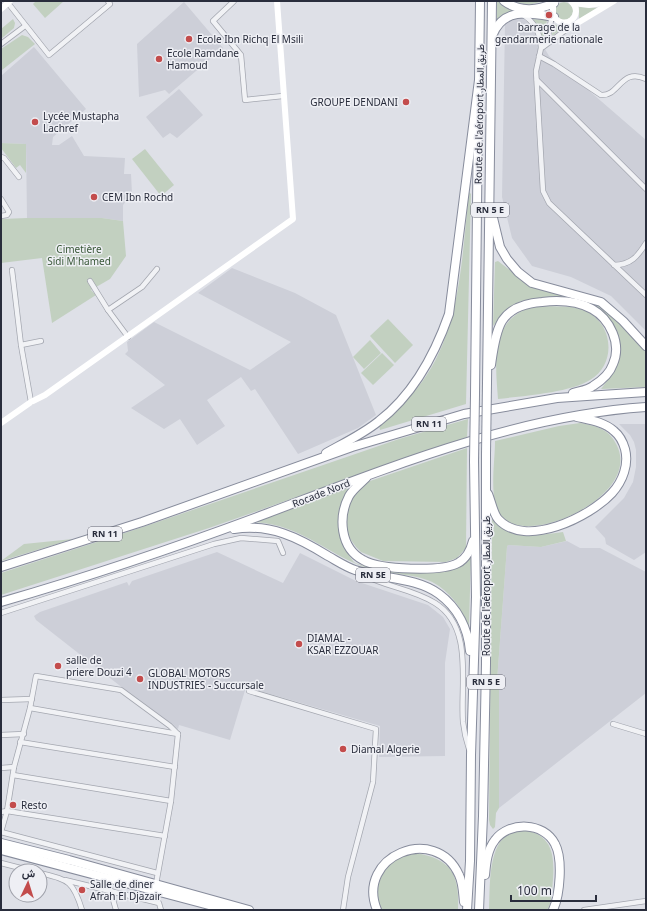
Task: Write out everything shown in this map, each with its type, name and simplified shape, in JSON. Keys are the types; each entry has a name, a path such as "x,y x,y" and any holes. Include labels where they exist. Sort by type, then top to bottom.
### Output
{"highway":[{"path":"475,1 480,31"},
{"name":"Route de l'aéroport طريق المطار","path":"467,910 470,861 470,755 476,597 474,461 480,1"},
{"name":"Route de l'aéroport طريق المطار","path":"480,910 486,672 486,454 492,1"},
{"path":"504,1 516,7 532,9 555,2"},
{"path":"492,37 498,23 511,15 522,14 552,16"},
{"path":"305,464 379,421 402,400 422,373 440,341 449,314 479,80"},
{"path":"490,200 500,247 518,272 532,282 601,302 623,321 646,346"},
{"path":"487,383 497,333 503,320 512,311 521,305 536,302 571,302 593,309 607,320 614,335 616,351 613,364 603,378 592,388 557,398"},
{"name":"RN 11","path":"1,567 142,522 381,438 464,414 557,398 646,392"},
{"name":"Rocade Nord","path":"1,602 215,533 370,475 513,429 573,416 646,408"},
{"path":"486,487 497,518 509,527 527,532 540,530 571,521 612,493 622,479 626,465 626,456 623,443 615,431 605,425 573,416"},
{"path":"370,475 350,495 344,508 342,518 346,541 354,554 363,561 387,568 446,568 465,558 472,545 475,530"},
{"name":"RN 5E","path":"215,533 240,528 275,530 293,536 353,570 425,586 451,604 460,617 468,640 472,684"},
{"path":"480,910 485,869 491,846 502,833 515,827 523,826 539,829 555,844 560,873 557,896 553,910"},
{"path":"1,843 250,910"},
{"path":"377,910 373,892 375,879 382,867 391,858 402,851 414,849 428,849 444,856 454,866 460,876 464,910"},
{"path":"1,850 228,910"}],"street":[{"path":"1,9 9,2 25,26 49,54 110,4 108,1"},
{"path":"234,1 213,21 241,55 245,100 283,96"},
{"path":"1,423 31,402 45,395 293,219 277,1"},
{"path":"573,2 590,5 613,1"},
{"path":"541,48 566,30 613,1"},
{"path":"555,2 548,36 541,48 536,71 540,173 545,197 646,295"},
{"path":"566,30 573,19 576,10 573,2"},
{"path":"522,14 534,24 539,35 541,48"},
{"path":"552,16 558,22 565,23 573,19 585,19"},
{"path":"1,44 25,26"},
{"path":"539,56 554,64 600,95 606,96 624,80 637,75 646,79"},
{"path":"537,80 646,189"},
{"path":"1,157 4,158 19,177"},
{"path":"1,199 9,212 7,215 1,216"},
{"path":"614,265 630,262 638,256 646,243"},
{"path":"108,310 142,287 157,269"},
{"path":"12,270 21,345 31,402"},
{"path":"90,281 108,310 128,337"},
{"path":"21,345 41,341"},
{"path":"1,613 214,544 241,538 278,541 283,553"},
{"path":"353,570 379,582 429,599 440,607 456,625 460,642 463,722 470,755"},
{"path":"156,884 176,767 178,734 170,726 121,690 36,676 24,734 20,742 14,767 7,811 1,832 157,874"},
{"path":"249,691 376,729 373,782 348,877 343,910"},
{"path":"1,700 32,699"},
{"path":"30,708 178,734"},
{"path":"613,724 646,734"},
{"path":"1,735 24,734"},
{"path":"20,742 176,767"},
{"path":"1,768 14,767"},
{"path":"13,775 170,801"},
{"path":"1,812 7,811 165,836"},
{"path":"48,875 159,903 161,910"},
{"path":"65,880 77,894 82,910"},
{"path":"139,897 143,888"},
{"path":"110,890 116,910"},
{"path":"584,910 646,901"}],"shaded area":[{"path":"184,2 223,48 169,94 165,90 139,97 137,44"},
{"path":"522,18 531,25 549,56 646,140 646,331 611,296 571,277 532,266 512,238 502,197 505,24 512,19"},
{"name":"Lycée Mustapha Lachref","path":"34,47 86,109 53,137 52,145 59,145 72,136 84,156 125,158 124,174 131,174 132,194 123,205 123,221 102,218 27,218 26,144 1,143 1,76"},
{"path":"179,89 203,115 177,138 170,133 163,138 146,117"},
{"path":"232,268 295,293 336,315 376,415 358,428 298,454 255,389 251,391 241,377 207,400 225,426 197,445 180,419 164,429 131,408 165,385 125,354 128,351 127,342 154,322 250,370 291,342 198,293"},
{"path":"619,424 646,424 646,552 634,560 606,544 605,538 595,527 624,498 633,482 636,467 636,450 630,435"},
{"path":"567,541 580,548 600,548 646,572 646,693 499,808 499,682 497,681 507,547 508,545 541,547"},
{"name":"DIAMAL - KSAR EZZOUAR","path":"217,552 283,583 300,553 356,581 428,605 443,617 450,629 445,663 445,756 379,757 380,726 246,687 230,740 179,725 178,729 171,726 36,620 34,616 40,612 127,582 129,586 132,581"}],"green space":[{"path":"36,1 64,1 45,18 33,4"},
{"path":"497,1 506,6 549,8 549,12 497,23"},
{"path":"512,1 544,1 528,5"},
{"path":"564,2 570,5 573,11 570,17 564,20 558,17 555,11 558,5"},
{"path":"579,7 598,8 579,19"},
{"path":"13,19 15,23 14,28 1,39 1,29"},
{"path":"531,19 547,20 543,39 538,27"},
{"path":"553,24 564,27 552,36"},
{"path":"22,35 28,37 35,44 2,70 1,49"},
{"path":"1,143 26,144 26,173 20,165 16,168 1,148"},
{"path":"145,149 174,185 161,196 132,159"},
{"path":"469,192 471,194 466,404 380,430 379,425 412,394 422,382 435,361 445,339 458,291"},
{"name":"Cimetière Sidi M'hamed","path":"102,218 123,221 126,256 110,279 91,290 96,295 52,323 42,258 1,263 1,219"},
{"path":"498,261 519,277 594,303 607,310 646,352 646,387 601,389 615,370 609,320 572,299 554,297 521,301 507,309 493,326 495,262"},
{"path":"541,306 574,307 584,310 594,316 601,324 606,334 608,354 605,364 599,373 590,380 570,388 498,399 496,363 499,339 510,319 522,311"},
{"path":"388,319 413,345 395,363 370,336"},
{"path":"370,340 381,353 364,369 353,357"},
{"path":"382,353 394,365 373,385 361,373"},
{"path":"468,419 467,437 209,528 1,595 1,573 143,527 399,439"},
{"path":"580,423 598,427 608,433 618,448 620,467 611,485 595,501 574,514 551,523 529,526 510,523 499,513 494,497 493,478 495,441 559,426"},
{"path":"467,448 466,548 457,558 446,562 383,561 361,552 356,547 349,537 346,527 346,511 354,494 367,482"},
{"path":"353,485 343,500 340,508 338,524 342,540 353,561 372,568 429,572 454,568 471,554 469,627 453,599 444,590 432,582 417,577 377,571 360,566 289,529 272,524 254,522"},
{"path":"492,518 499,526 516,534 524,536 563,532 566,541 541,547 508,545 507,547 497,681 499,683 499,808 496,813 495,827 493,829 489,820"},
{"path":"73,539 1,561 24,544"},
{"path":"520,830 539,835 545,840 552,853 553,879 551,899 548,910 489,910 491,870 496,850 500,842 506,836"},
{"path":"409,854 421,854 441,861 452,873 457,889 458,910 382,910 379,903 378,887 384,872 389,865 402,856"}],"place":[{"name":"barrage de la gendarmerie nationale","path":"549,15"},
{"name":"Ecole Ibn Richq El Msili","path":"189,39"},
{"name":"Ecole Ramdane Hamoud","path":"159,59"},
{"name":"GROUPE DENDANI","path":"406,102"},
{"name":"Lycée Mustapha Lachref","path":"35,122"},
{"name":"CEM Ibn Rochd","path":"94,197"},
{"name":"DIAMAL - KSAR EZZOUAR","path":"299,644"},
{"name":"salle de priere Douzi 4","path":"58,666"},
{"name":"GLOBAL MOTORS INDUSTRIES - Succursale","path":"140,679"},
{"name":"Diamal Algerie","path":"343,749"},
{"name":"Resto","path":"13,805"},
{"name":"Salle de diner Afrah El Djazair","path":"82,890"}]}
